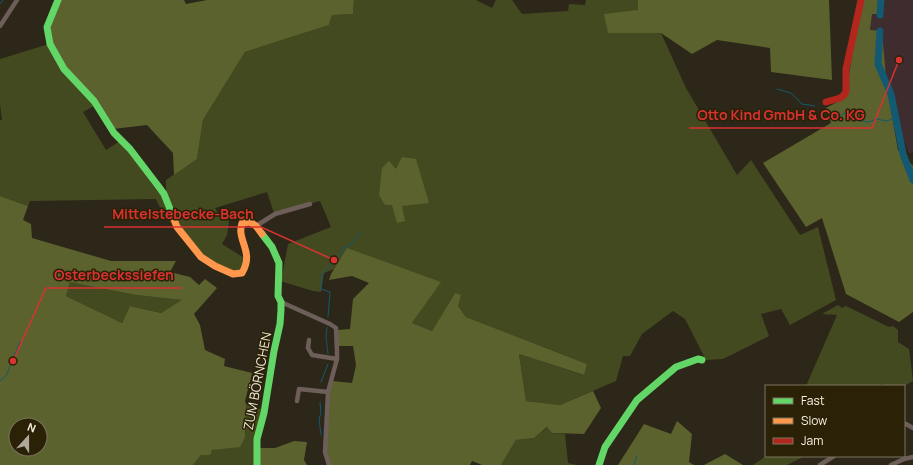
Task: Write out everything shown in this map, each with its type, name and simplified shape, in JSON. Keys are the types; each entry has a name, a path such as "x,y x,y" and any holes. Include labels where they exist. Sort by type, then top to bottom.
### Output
{"street":[{"path":"0,26 17,0"},
{"path":"58,0 47,27 50,44 53,50 64,69 94,101 114,133 130,149 159,187 164,194 177,227 201,257 215,266 238,275 245,269 248,257 248,250 240,229 242,223 250,222 256,226 275,214 310,204"},
{"path":"826,102 840,98 846,91 846,68 861,0"},
{"name":"ZUM BÖRNCHEN","path":"256,226 272,247 278,259 280,272 278,296 280,302 280,324 258,439 257,465"},
{"path":"280,302 336,328 337,359 328,392 325,452 329,465"},
{"path":"309,340 308,348 312,355 337,359"},
{"path":"599,465 605,447 637,400 676,367 702,360"},
{"path":"297,401 299,389 328,392"},
{"path":"820,465 832,457"},
{"path":"892,465 904,459 913,457"}],"shaded area":[{"path":"884,0 913,0 913,153 909,153 901,134 887,88 882,32 870,30 872,14 883,14"}],"green space":[{"path":"59,0 184,0 186,4 207,0 354,0 353,14 332,15 329,25 245,52 203,120 197,159 174,175 173,153 147,125 113,129 73,81 55,54 50,41 48,26"},
{"path":"354,0 476,0 492,8 496,0 512,0 522,14 568,11 569,4 585,5 586,0 638,0 638,10 608,33 661,33 686,88 737,175 751,160 800,235 818,227 836,300 790,325 781,309 761,314 769,336 723,359 706,360 685,319 673,311 642,334 630,356 623,356 616,381 560,405 526,401 519,354 583,375 587,364 466,317 458,306 455,293 432,331 412,323 440,282 347,249 334,269 324,273 321,292 280,281 288,244 331,227 320,201 274,213 267,192 215,208 221,218 229,221 227,235 222,244 246,259 244,269 235,273 202,256 179,227 166,196 166,180 197,159 203,120 245,52 329,25 332,15 353,14"},
{"path":"638,0 829,0 832,80 771,72 770,48 717,40 692,54 661,33 608,33 604,14 638,10"},
{"path":"863,0 884,0 883,14 872,14 870,30 882,31 887,88 898,150 913,166 913,312 899,322 846,294 822,218 806,227 763,163 831,123 826,108 841,100 849,75 856,30"},
{"path":"49,44 96,105 83,112 106,150 120,141 158,187 174,229 168,218 165,218 156,199 30,201 28,206 0,196 0,120 2,120 0,104 0,59"},
{"path":"402,157 416,159 429,203 402,206 405,221 397,223 392,205 385,205 379,195 382,168 389,161 396,169"},
{"path":"0,196 28,206 23,220 31,224 32,238 111,261 176,261 170,272 190,277 199,285 205,279 217,288 194,314 200,325 205,350 225,359 224,366 252,373 245,401 245,437 240,447 212,450 210,455 201,455 193,465 0,465","holes":["70,282 136,295 182,300 161,313 130,306 122,323 66,296"]},
{"path":"347,248 441,282 412,323 432,331 455,293 461,295 458,306 466,317 587,364 584,375 519,354 526,401 560,405 593,391 601,408 584,434 552,433 547,427 534,438 516,440 501,465 482,465 472,461 470,465 329,465 325,455 329,392 332,381 352,383 356,365 353,346 338,346 337,330 350,329 353,299 369,283 352,276 329,280"},
{"path":"70,281 136,295 183,300 161,313 130,306 122,323 66,296"},
{"path":"838,305 842,308 846,306 889,327 893,326 898,330 898,342 909,349 913,381 905,385 882,384 806,385 837,315 822,314"},
{"path":"246,404 264,410 256,465 193,465 201,455 245,437"},
{"path":"677,421 692,434 689,462 694,465 618,465 644,424 671,434"},
{"path":"548,427 552,433 565,434 568,463 577,465 501,465 516,440 534,438"},
{"path":"294,441 307,442 304,460 307,465 258,465 258,448 275,448"},
{"path":"725,454 743,465 704,465"},
{"path":"765,457 803,457 787,465 753,465"}],"waterway":[{"path":"0,4 3,0"},
{"path":"880,15 881,0"},
{"path":"880,31 878,64 891,94 903,154 913,180"},
{"path":"777,89 791,93 802,104 815,106"},
{"path":"833,116 838,118 844,113 862,121 868,122 877,119 886,121 893,119 897,123"},
{"path":"328,317 330,292 321,289 323,275 325,270 345,247 353,243 361,232"},
{"path":"327,327 326,338 328,354"},
{"path":"0,381 6,376 20,342"},
{"path":"321,382 328,364"},
{"path":"320,402 321,413 319,419 321,435"},
{"path":"634,465 637,456"}],"traffic: fast":[{"path":"58,0 47,27 50,44 64,69 94,101 114,133 130,149 159,187 164,194 172,214"},
{"path":"257,465 257,439 264,413 280,324 281,310 281,302 278,296 279,263 272,247 262,234"},
{"path":"599,465 605,447 637,400 676,367 698,359 702,360"}],"traffic: slow":[{"path":"172,214 177,227 201,257 215,266 233,274 242,273 247,258 241,235 242,223 250,222 256,226 262,234"}],"traffic: jam":[{"path":"826,102 840,98 846,91 846,69 861,0"}],"place":[{"name":"Otto Kind GmbH & Co. KG","path":"899,60"},
{"name":"Mittelstebecke-Bach","path":"334,260"},
{"name":"Osterbeckssiefen","path":"13,361"}]}
